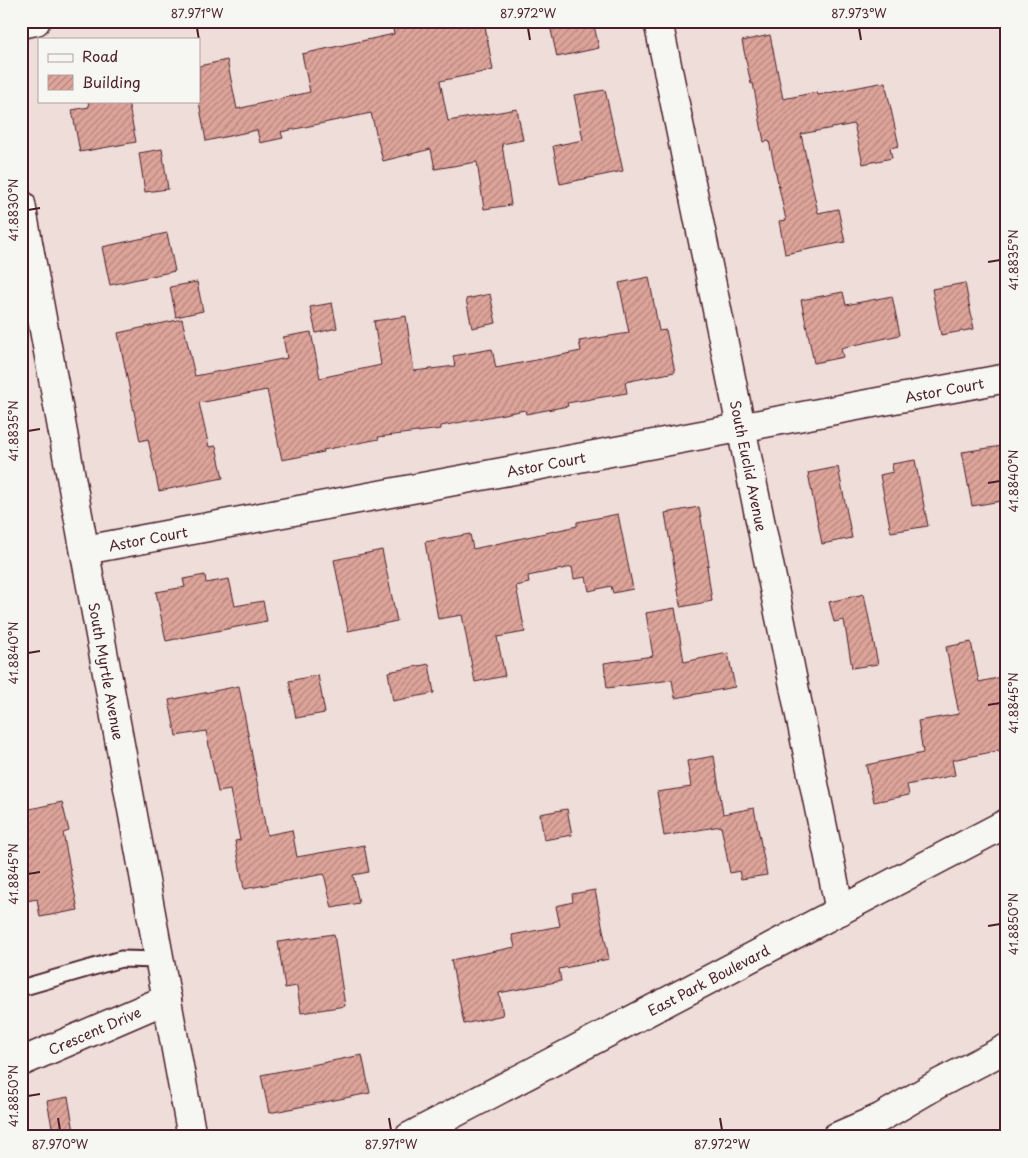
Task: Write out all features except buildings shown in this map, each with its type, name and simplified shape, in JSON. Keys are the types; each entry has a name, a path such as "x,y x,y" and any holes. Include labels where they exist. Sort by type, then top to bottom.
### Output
{"street":[{"path":"21,24 36,21"},
{"name":"South Euclid Avenue","path":"658,21 840,911"},
{"name":"South Myrtle Avenue","path":"21,204 192,1137"},
{"name":"Astor Court","path":"84,550 1007,378"},
{"name":"East Park Boulevard","path":"410,1137 1007,824"},
{"name":"Crescent Drive","path":"21,1062 167,998"},
{"path":"836,1137 882,1127 938,1084 1007,1048"}],"lane":[{"path":"21,988 121,959 160,960"}]}
